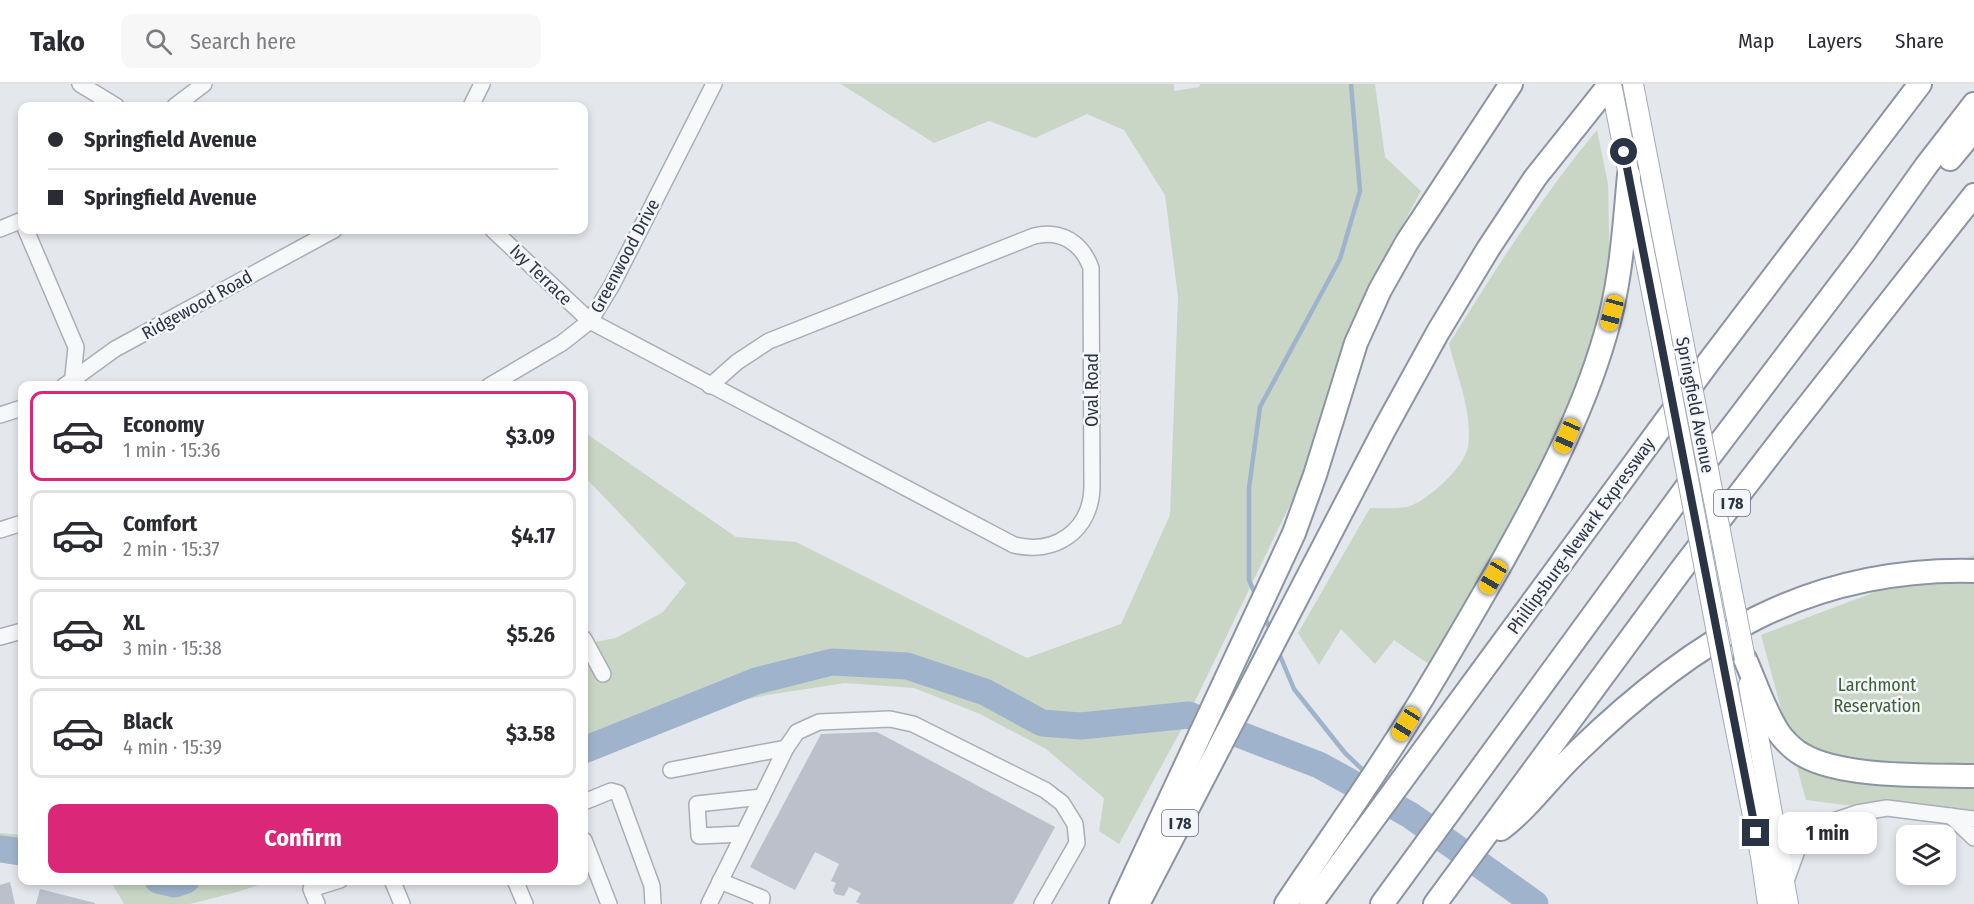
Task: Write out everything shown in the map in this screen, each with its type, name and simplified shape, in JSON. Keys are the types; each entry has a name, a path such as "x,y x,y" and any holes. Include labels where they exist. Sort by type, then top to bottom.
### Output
{"highway":[{"path":"1121,904 1274,578 1304,507 1356,343 1380,290 1407,242 1511,84"},
{"name":"I 78","path":"1138,904 1384,430 1449,313 1505,222 1556,149 1611,84"},
{"name":"Phillipsburg-Newark Expressway","path":"1311,904 1724,341 1920,84"},
{"name":"I 78","path":"1382,904 1694,477 1974,104"},
{"path":"1864,253 1974,130"},
{"path":"1286,904 1395,742 1439,670 1512,543 1560,452 1603,345 1617,291 1629,175"},
{"name":"I 78","path":"1504,820 1687,562 1974,195"},
{"path":"1436,904 1476,848 1504,820 1522,813 1575,753 1632,700 1685,658 1732,630 1808,596 1864,580 1920,572 1974,571"},
{"path":"1745,659 1774,724 1782,736 1801,755 1826,765 1863,771 1974,776"}],"main road":[{"name":"Springfield Avenue","path":"1611,84 1761,856 1768,904"},
{"name":"Springfield Avenue","path":"1633,84 1745,659 1788,904"}],"street":[{"path":"80,84 91,102"},
{"path":"80,84 109,102"},
{"path":"180,102 204,84"},
{"path":"473,102 482,84"},
{"name":"Greenwood Drive","path":"497,381 562,343 590,321 612,285 714,84"},
{"path":"0,229 18,222"},
{"path":"28,234 76,347 70,381"},
{"name":"Ridgewood Road","path":"74,381 116,350 327,234"},
{"name":"Ivy Terrace","path":"497,234 590,321"},
{"name":"Oval Road","path":"590,321 710,386 1014,545 1026,548 1050,545 1072,534 1084,519 1092,496 1091,268 1086,255 1078,245 1066,237 1053,234 1034,236 769,341 737,362 710,386"},
{"path":"0,415 18,409"},
{"path":"0,530 18,524"},
{"path":"0,637 18,632"},
{"path":"588,646 603,674"},
{"path":"709,904 786,748 797,732 819,723 890,719 913,724 1045,789 1062,803 1075,824 1077,843 1042,904"},
{"path":"671,770 786,748"},
{"path":"588,800 611,791 618,793 652,886 653,904"},
{"path":"743,834 699,836 697,804 762,797"},
{"path":"1785,884 1799,845 1818,825 1857,813 1887,808 1974,819"},
{"path":"1951,816 1974,838"},
{"path":"588,850 609,904"},
{"path":"720,881 762,898 761,904"},
{"path":"317,904 311,890 326,885"},
{"path":"394,885 402,904"},
{"path":"517,885 525,904"}],"green space":[{"path":"841,84 1174,84 1174,91 1199,87 1200,84 1375,84 1385,157 1421,191 1386,256 1333,373 1301,482 1181,730 1119,844 1099,831 1104,798 1046,749 980,714 914,688 845,683 767,695 692,711 588,757 588,643 616,638 663,612 686,583 588,480 588,435 736,537 796,542 1027,658 1121,624 1170,515 1178,297 1165,195 1124,130 1087,114 1035,138 989,121 934,143"},
{"path":"1597,130 1608,184 1610,279 1580,380 1537,474 1430,665 1394,640 1375,664 1341,629 1319,665 1298,633 1370,508 1402,508 1415,504 1443,483 1465,455 1468,447 1468,421 1449,344 1501,261 1576,155"},
{"name":"Larchmont Reservation","path":"1974,555 1974,833 1962,820 1806,800 1761,635"},
{"path":"0,833 18,835 18,865 0,862"},
{"path":"113,885 259,885 190,904 124,904"}],"building":[{"path":"877,732 1055,827 1013,904 860,904 856,902 861,893 849,887 844,896 835,894 833,890 836,883 831,881 839,864 815,852 795,890 750,867 821,734"},
{"path":"10,882 15,904 0,904 0,885"},
{"path":"40,889 95,903 95,904 36,904"}],"waterway":[{"path":"1256,596 1249,580 1249,488 1260,407 1340,259 1360,191 1351,84"},
{"path":"1264,615 1271,632"},
{"path":"1278,651 1294,689 1345,753 1367,774"},
{"path":"588,748 756,681 832,662 907,666 985,692 1042,723 1081,726 1189,715 1319,765 1410,815 1535,904"},
{"path":"1395,801 1410,815"},
{"path":"0,849 18,851"}],"route":[{"path":"1624,152 1756,833"}]}
